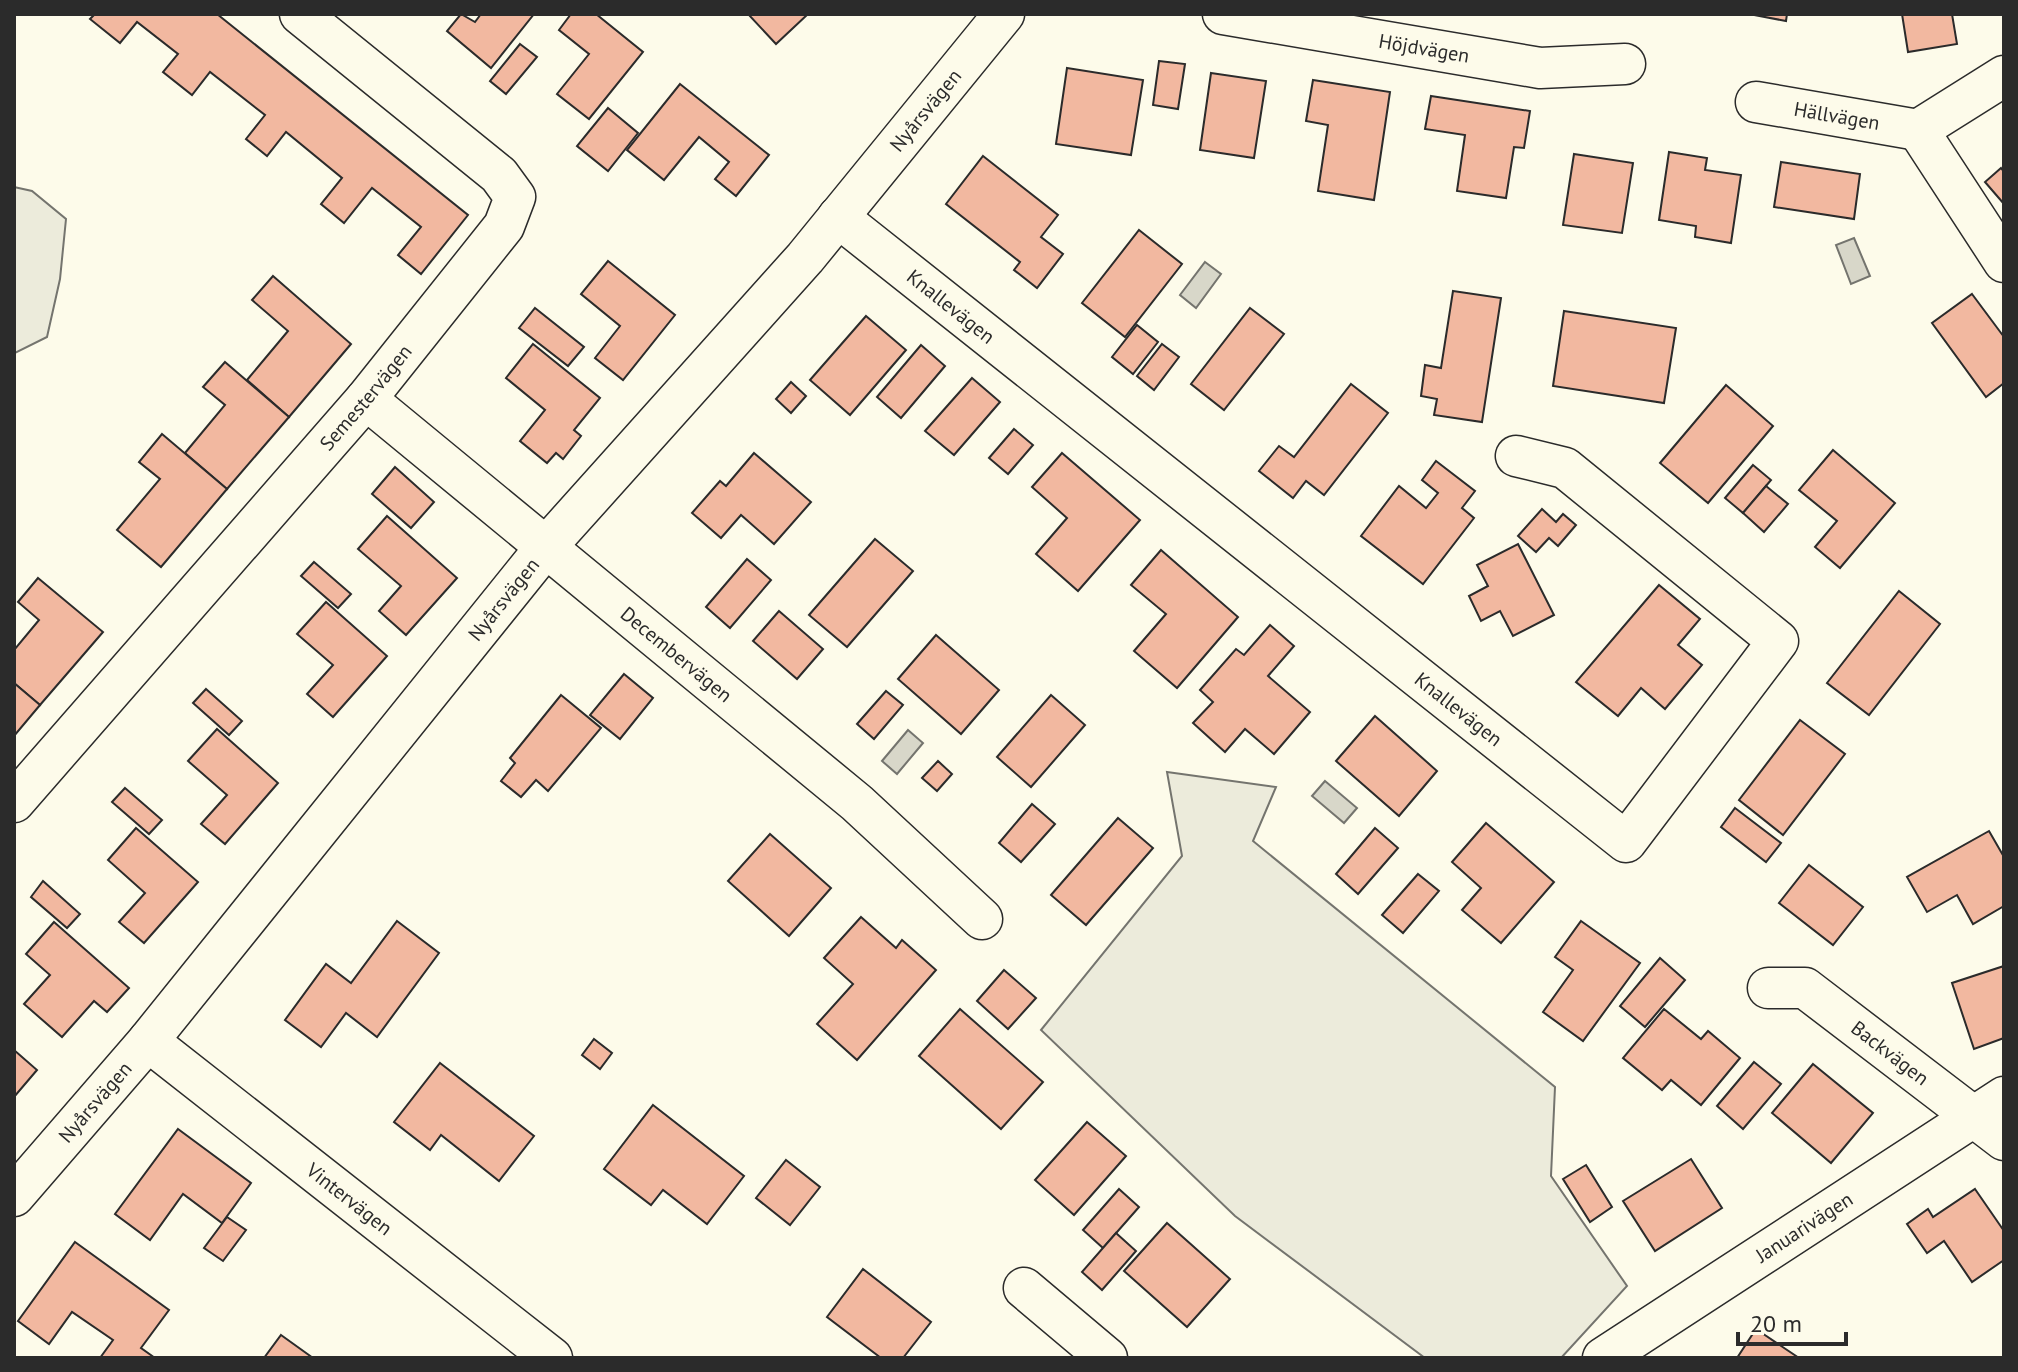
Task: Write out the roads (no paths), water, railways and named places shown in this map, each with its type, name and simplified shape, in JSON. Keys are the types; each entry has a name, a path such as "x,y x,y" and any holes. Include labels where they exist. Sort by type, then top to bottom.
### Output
{"street":[{"name":"Semestervägen","path":"14,802 366,399 504,226 515,197 499,175 300,14"},
{"name":"Nyårsvägen","path":"14,1196 148,1041 545,548 838,217 1004,14"},
{"name":"Höjdvägen","path":"1223,14 1540,68 1625,64"},
{"path":"2004,76 1918,130 2004,262"},
{"name":"Hällvägen","path":"1756,102 1918,130"},
{"name":"Knallevägen","path":"838,217 1626,842 1778,641 1565,468 1516,456"},
{"name":"Decembervägen","path":"366,399 857,803 982,919"},
{"name":"Backvägen","path":"1768,988 1805,988 1994,1118"},
{"name":"Vintervägen","path":"148,1041 552,1358"},
{"name":"Januarivägen","path":"1603,1358 1994,1118"},
{"path":"1024,1288 1107,1358"}]}
